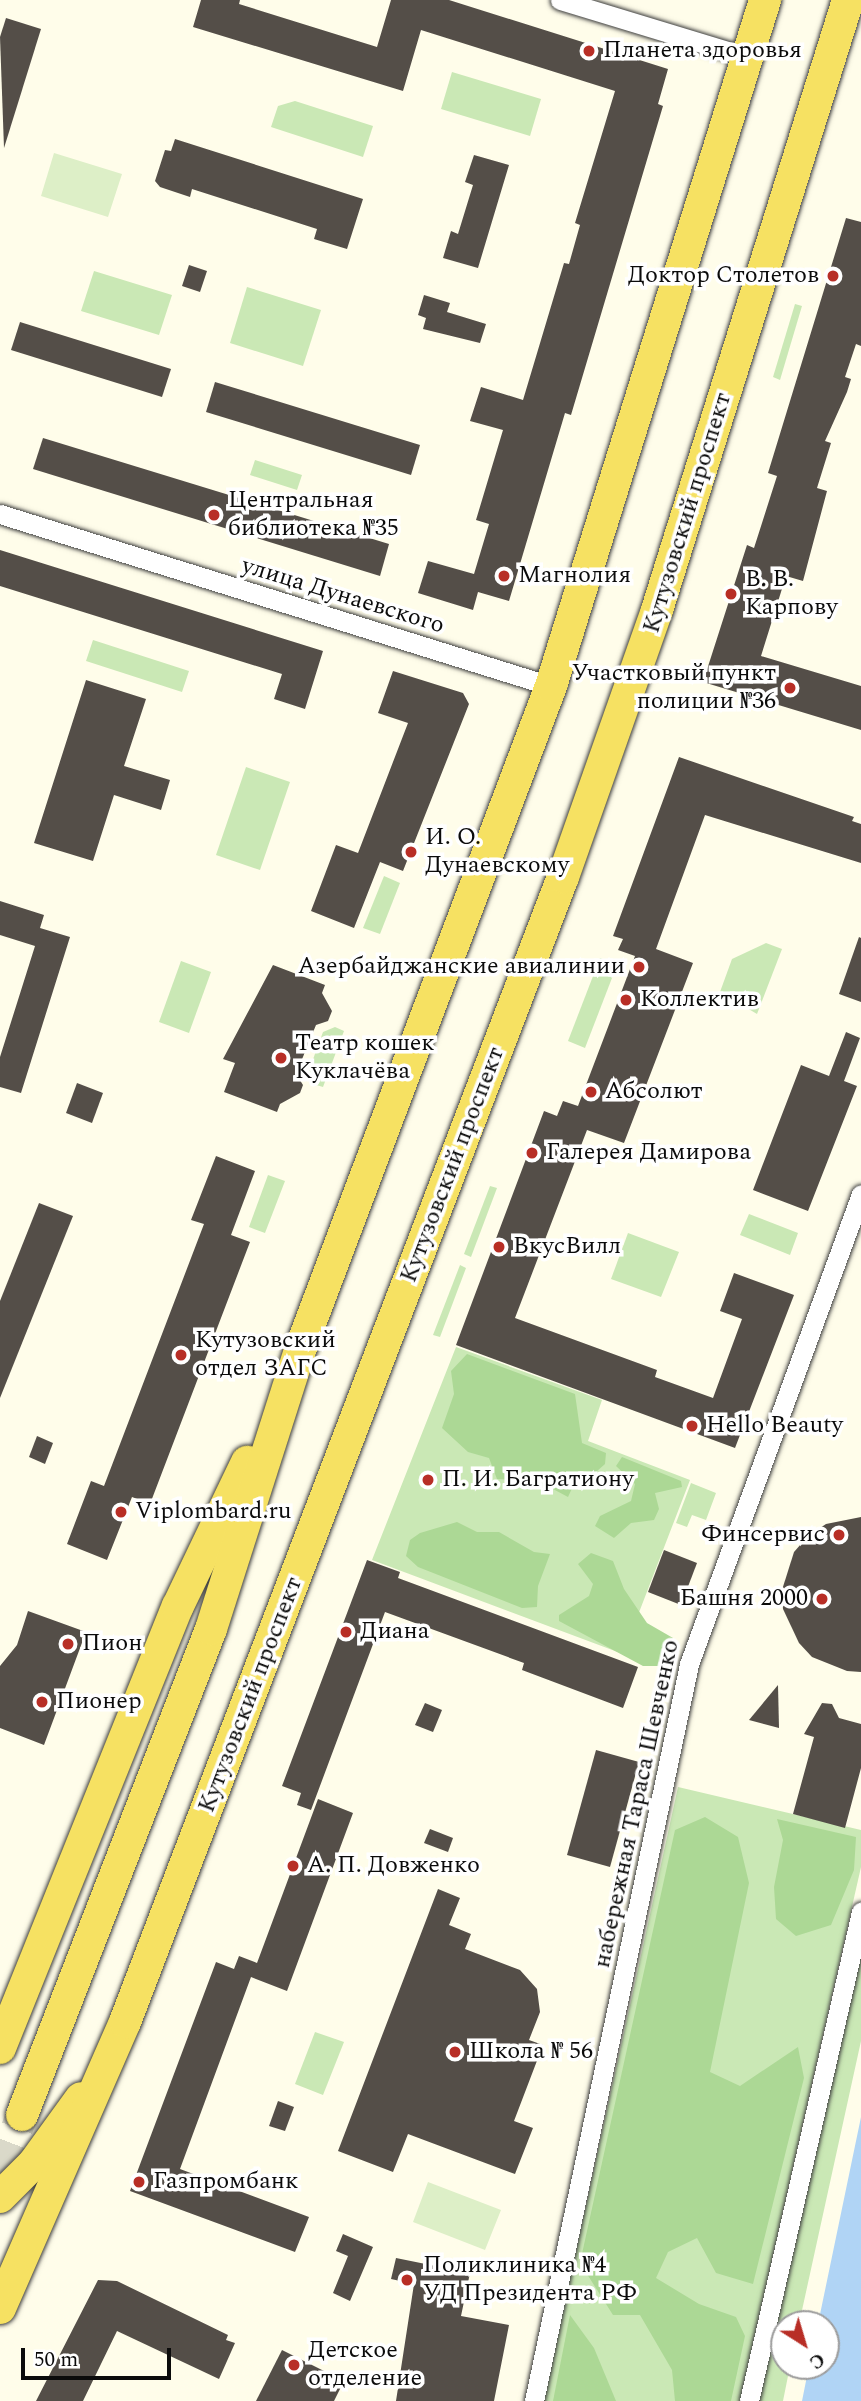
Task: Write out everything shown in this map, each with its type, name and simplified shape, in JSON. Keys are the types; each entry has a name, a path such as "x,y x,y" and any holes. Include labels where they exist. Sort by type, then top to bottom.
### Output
{"main road":[{"path":"22,2115 211,1629 300,1350 551,686 765,0"},
{"name":"Кутузовский проспект","path":"0,2308 125,2022 629,698 848,0"},
{"path":"0,2048 178,1606 300,1350"},
{"path":"0,2197 69,2118 125,2022"}],"street":[{"path":"560,0 748,57"},
{"name":"улица Дунаевского","path":"0,514 551,686"},
{"name":"набережная Тараса Шевченко","path":"534,2401 689,1664 861,1194"},
{"path":"749,2401 861,1912"}],"green space":[{"path":"452,72 541,99 530,136 441,109"},
{"path":"295,101 373,126 363,157 271,127 278,106"},
{"path":"54,153 122,174 108,217 41,196"},
{"path":"94,271 172,295 159,335 81,311"},
{"path":"247,287 321,310 303,366 230,343"},
{"path":"795,304 802,306 780,380 773,377"},
{"path":"255,460 302,475 297,490 250,475"},
{"path":"93,640 189,671 182,692 86,661"},
{"path":"246,767 290,782 260,870 216,855"},
{"path":"384,876 400,883 380,934 363,928"},
{"path":"766,943 782,949 757,1014 720,992 732,959"},
{"path":"600,958 617,965 585,1048 568,1041"},
{"path":"181,961 211,972 189,1033 159,1022"},
{"path":"335,1027 344,1031 323,1087 313,1084 308,1073 323,1032"},
{"path":"268,1175 285,1181 265,1233 249,1227"},
{"path":"490,1186 497,1188 471,1257 464,1254"},
{"path":"749,1214 798,1233 790,1255 740,1235"},
{"path":"628,1233 679,1252 661,1297 611,1279"},
{"path":"460,1265 466,1268 440,1337 433,1335"},
{"path":"456,1347 602,1400 588,1441 690,1480 623,1654 372,1560"},
{"path":"467,1354 575,1394 582,1443 606,1453 605,1464 596,1472 580,1471 568,1497 538,1481 497,1479 489,1458 468,1452 442,1428 454,1394 451,1371"},
{"path":"622,1457 681,1481 682,1487 655,1493 659,1509 654,1520 631,1523 614,1538 595,1526 600,1516 631,1501 635,1484 616,1466"},
{"path":"691,1483 716,1493 706,1520 692,1515 687,1527 676,1523"},
{"path":"457,1522 477,1532 499,1532 534,1552 550,1554 538,1586 537,1607 522,1608 418,1567 406,1556 410,1540 420,1533"},
{"path":"591,1553 613,1561 624,1589 647,1623 673,1638 672,1653 660,1666 643,1666 559,1621 559,1615 589,1596 593,1584 578,1564"},
{"path":"678,1787 861,1830 861,1867 740,2401 543,2401"},
{"path":"705,1817 738,1837 749,1883 710,2072 740,2086 798,2047 804,2078 753,2284 716,2273 697,2238 668,2252 656,2278 699,2304 736,2317 745,2336 731,2401 675,2401 672,2370 640,2315 613,2315 580,2263 675,1830"},
{"path":"777,1819 856,1837 854,1870 831,1925 796,1936 776,1919 774,1887 783,1840"},
{"path":"861,1944 861,2041 802,2310 779,2310"},
{"path":"315,2032 344,2042 323,2095 295,2084"},
{"path":"428,2182 501,2210 485,2250 413,2222"},
{"path":"570,2315 594,2348 616,2401 553,2401"},
{"path":"770,2348 770,2380 787,2380 783,2401 758,2401"}],"water":[{"path":"861,2117 861,2401 802,2401 806,2380 840,2380 840,2310 821,2310"}],"building":[{"path":"201,0 240,0 239,4 377,47 391,0 449,0 668,69 658,104 663,106 571,415 565,413 509,601 478,592 473,610 418,593 428,561 474,574 489,524 476,520 503,430 470,421 481,387 523,400 564,263 569,264 580,225 575,223 615,91 421,30 403,91 193,27"},
{"path":"6,18 41,29 4,148 0,37"},
{"path":"175,139 363,199 347,249 314,239 317,229 192,189 190,197 160,187 155,181 165,150 171,151"},
{"path":"474,155 509,165 478,268 443,258 451,231 458,234 473,185 465,182"},
{"path":"846,218 861,222 861,346 856,344 845,377 851,379 847,392 825,441 831,443 817,488 827,491 803,581 786,576 761,656 861,686 861,730 703,682 747,545 754,548 777,476 768,473"},
{"path":"189,265 207,271 200,292 182,286"},
{"path":"424,295 450,303 447,312 486,324 480,343 423,329 426,318 418,315"},
{"path":"20,322 171,369 162,397 11,350"},
{"path":"215,382 420,445 411,475 206,412"},
{"path":"43,438 389,544 380,576 33,469"},
{"path":"0,550 323,651 305,709 274,699 282,674 0,586"},
{"path":"393,671 463,693 469,704 403,871 380,862 354,928 311,911 336,845 358,853 408,723 378,713"},
{"path":"86,680 146,699 124,766 170,780 161,810 114,795 93,861 34,843"},
{"path":"679,757 854,817 852,821 861,824 861,863 705,815 656,949 693,963 624,1143 587,1130 515,1318 657,1370 655,1377 713,1398 742,1319 720,1311 734,1273 794,1295 735,1448 456,1345 544,1111 557,1116 563,1101 578,1106 635,956 618,950 623,939 613,936"},
{"path":"0,901 44,915 40,928 70,937 21,1093 0,1087 0,1057 35,946 0,935"},
{"path":"859,937 861,938 861,1002 839,994"},
{"path":"273,965 325,985 322,993 332,1011 328,1021 316,1025 296,1074 303,1085 300,1093 280,1104 277,1112 224,1092 235,1063 223,1059"},
{"path":"846,1032 860,1038 844,1081 857,1086 808,1211 753,1190 801,1065 829,1076"},
{"path":"77,1083 103,1093 92,1123 66,1113"},
{"path":"216,1156 255,1171 231,1235 250,1242 150,1504 132,1497 107,1560 67,1544 91,1481 104,1486 204,1224 191,1220"},
{"path":"39,1203 73,1216 0,1398 0,1301"},
{"path":"37,1436 53,1443 45,1464 29,1457"},
{"name":"Башня 2000","path":"861,1517 861,1672 847,1671 812,1657 799,1643 783,1609 782,1590 794,1552 808,1536 826,1524"},
{"path":"664,1550 697,1563 681,1605 648,1592"},
{"path":"367,1560 400,1572 398,1578 638,1667 623,1708 522,1670 524,1663 385,1612 311,1810 297,1805 301,1793 282,1786"},
{"path":"28,1611 86,1632 44,1745 0,1728 0,1666 17,1645"},
{"path":"778,1685 779,1728 749,1720"},
{"path":"425,1703 442,1710 433,1732 415,1725"},
{"path":"822,1703 832,1704 839,1718 861,1724 861,1768 845,1828 793,1814 814,1737 804,1734"},
{"path":"596,1750 639,1762 610,1867 567,1855"},
{"path":"318,1799 353,1813 287,1991 251,1977 180,2169 309,2217 295,2252 130,2191 216,1962 234,1969 239,1956 257,1963"},
{"path":"430,1829 453,1838 448,1852 424,1843"},
{"path":"438,1889 460,1898 449,1925 471,1934 465,1949 520,1970 537,1989 540,2012 529,2040 543,2045 514,2121 533,2128 515,2174 408,2134 393,2172 338,2151"},
{"path":"278,2101 294,2107 285,2131 269,2126"},
{"path":"343,2234 373,2247 350,2301 333,2293 348,2256 336,2251"},
{"path":"396,2258 470,2273 461,2316 509,2325 494,2401 396,2401 414,2284 391,2279"},
{"path":"98,2280 117,2281 228,2335 226,2340 235,2343 219,2379 117,2331 83,2401 36,2401"},
{"name":"Детское отделение","path":"282,2350 344,2381 334,2401 256,2401"}],"tunnel":[{"path":"0,2173 22,2115"}],"place":[{"name":"Планета здоровья","path":"589,51"},
{"name":"Доктор Столетов","path":"833,276"},
{"name":"Центральная библиотека №35","path":"214,515"},
{"name":"Магнолия","path":"504,576"},
{"name":"В. В. Карпову","path":"731,594"},
{"name":"Участковый пункт полиции №36","path":"790,688"},
{"name":"И. О. Дунаевскому","path":"411,852"},
{"name":"Азербайджанские авиалинии","path":"639,967"},
{"name":"Коллектив","path":"626,1000"},
{"name":"Театр кошек Куклачёва","path":"281,1058"},
{"name":"Абсолют","path":"591,1092"},
{"name":"Галерея Дамирова","path":"532,1153"},
{"name":"ВкусВилл","path":"499,1247"},
{"name":"Кутузовский отдел ЗАГС","path":"181,1355"},
{"name":"Hello Beauty","path":"692,1426"},
{"name":"П. И. Багратиону","path":"428,1480"},
{"name":"Viplombard.ru","path":"121,1512"},
{"name":"Финсервис","path":"839,1535"},
{"name":"Башня 2000","path":"822,1599"},
{"name":"Диана","path":"346,1632"},
{"name":"Пион","path":"68,1644"},
{"name":"Пионер","path":"42,1702"},
{"name":"А. П. Довженко","path":"293,1866"},
{"name":"Школа № 56","path":"455,2052"},
{"name":"Газпромбанк","path":"139,2182"},
{"name":"Поликлиника №4 УД Президента РФ","path":"407,2280"},
{"name":"Детское отделение","path":"294,2365"}]}
